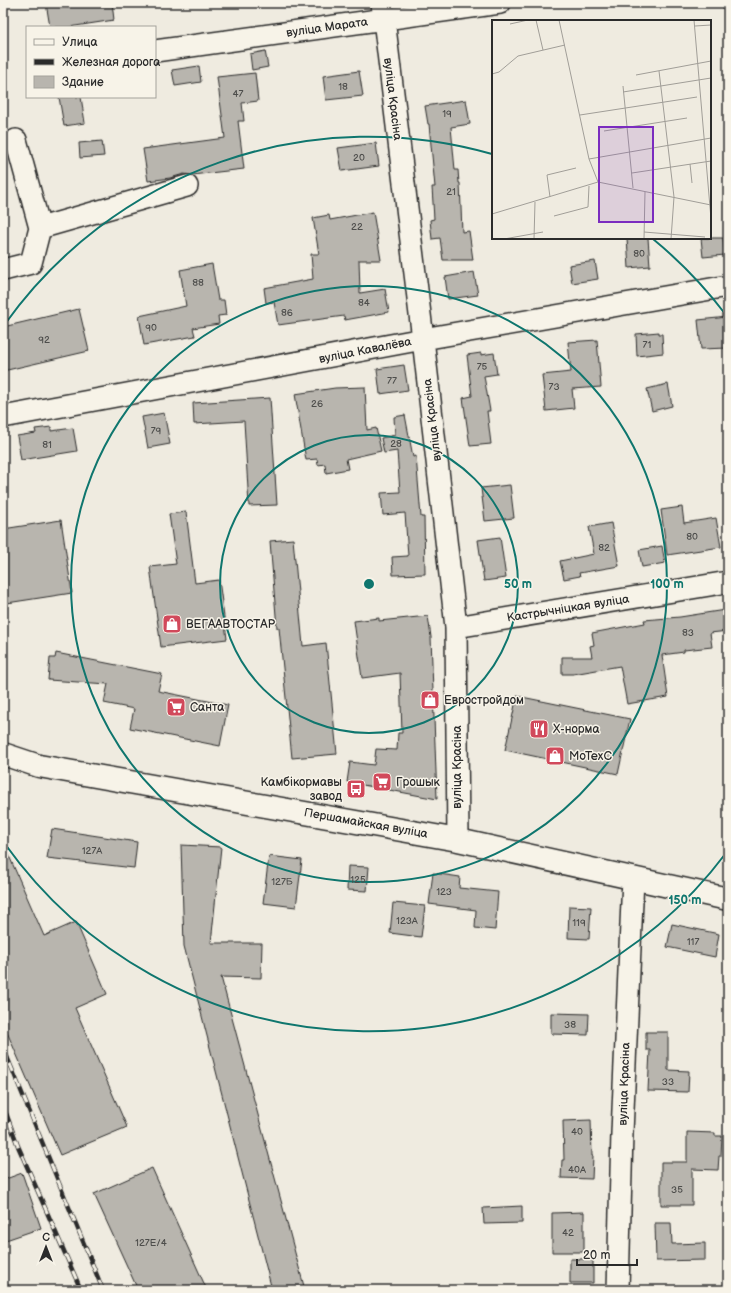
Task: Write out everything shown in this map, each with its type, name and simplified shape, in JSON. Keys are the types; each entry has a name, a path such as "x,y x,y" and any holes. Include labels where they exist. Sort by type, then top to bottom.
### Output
{"main road":[{"name":"Першамайская вуліца","path":"3,754 39,766 458,840 728,899"}],"street":[{"name":"вуліца Марата","path":"156,51 382,11 500,3"},
{"name":"вуліца Красіна","path":"382,11 423,339 456,627 458,840"},
{"path":"3,270 31,263 40,228 16,140"},
{"path":"40,228 187,186"},
{"name":"вуліца Кавалёва","path":"3,417 423,339 728,286"},
{"name":"Кастрычніцкая вуліца","path":"456,627 728,582"},
{"name":"вуліца Красіна","path":"618,1290 622,1133 633,878"}],"building":[{"path":"46,3 112,3 114,20 75,26 50,26"},
{"path":"265,51 268,67 252,70 250,54"},
{"path":"199,66 201,82 175,86 172,70"},
{"path":"359,71 363,96 326,100 323,76"},
{"path":"255,73 258,101 242,103 244,121 238,121 244,169 192,175 184,174 170,178 148,181 143,149 225,138 217,77"},
{"path":"59,98 81,98 85,123 64,126"},
{"path":"466,100 470,124 451,127 455,170 458,170 460,183 462,232 469,231 473,260 443,260 440,238 432,239 430,220 434,219 432,187 435,187 429,124 425,106"},
{"path":"102,141 104,156 80,158 79,143"},
{"path":"376,143 379,166 342,171 338,148"},
{"path":"373,212 381,260 359,260 360,293 385,289 389,312 345,320 344,316 278,325 274,302 266,303 264,288 313,279 311,254 319,254 313,218 329,215 330,220"},
{"path":"723,238 725,255 703,257 701,239"},
{"path":"627,239 648,239 650,266 629,268"},
{"path":"595,261 598,279 572,283 569,265"},
{"path":"212,264 218,300 224,300 226,315 218,316 219,324 193,328 195,336 144,345 139,316 186,306 180,270"},
{"path":"474,272 478,295 448,299 445,277"},
{"path":"79,309 89,351 3,371 3,327"},
{"path":"728,317 728,348 701,349 698,320"},
{"path":"659,332 659,334 662,334 663,353 637,356 636,334"},
{"path":"597,340 601,387 572,389 574,408 546,411 542,375 571,372 568,342"},
{"path":"481,353 481,355 494,353 497,374 484,376 490,411 487,411 491,444 470,446 463,398 472,396 467,355"},
{"path":"404,365 408,390 380,394 377,369"},
{"path":"668,384 672,406 652,411 647,389"},
{"path":"365,387 367,430 376,428 381,451 346,459 348,469 326,473 325,464 318,465 317,459 306,460 295,394 335,388"},
{"path":"270,398 277,505 249,506 244,421 194,424 193,403"},
{"path":"164,413 170,444 148,448 142,417"},
{"path":"405,415 413,457 416,456 421,517 424,517 425,574 393,575 392,557 408,556 405,513 383,515 381,493 400,492 397,451 384,453 381,438 395,435 394,417"},
{"path":"51,427 51,431 73,428 77,451 21,460 17,436 36,433 35,429"},
{"path":"510,485 514,518 485,521 481,488"},
{"path":"682,507 684,523 716,518 721,547 667,555 661,510"},
{"path":"186,512 195,583 219,580 227,639 161,647 150,567 176,564 169,514"},
{"path":"61,520 72,593 7,603 3,574 3,529"},
{"path":"611,523 619,566 579,573 580,576 564,579 560,561 594,554 589,527"},
{"path":"500,537 506,578 484,581 478,540"},
{"path":"293,539 303,646 326,643 337,754 292,758 279,628 277,628 270,541"},
{"path":"662,546 665,563 642,567 639,550"},
{"path":"725,610 728,631 710,633 712,647 684,650 684,652 662,655 668,697 627,704 620,666 573,674 562,674 562,657 592,657 590,646 594,645 592,633 645,623 644,620 680,617"},
{"path":"428,616 431,637 437,799 347,782 350,762 374,765 376,749 397,750 398,733 402,733 400,673 362,678 354,621 379,618 379,621"},
{"name":"Санта","path":"56,653 162,674 158,691 228,705 220,746 130,728 134,709 104,703 108,684 48,680 50,658 55,658"},
{"path":"517,696 630,719 618,774 505,750"},
{"path":"52,829 137,842 134,868 47,858"},
{"path":"3,842 44,936 76,922 107,994 75,1008 127,1127 60,1155 3,1023"},
{"path":"181,845 221,847 211,943 262,943 261,978 221,977 305,1290 272,1290 184,946"},
{"path":"269,856 302,860 296,907 263,903"},
{"path":"348,866 369,867 367,891 347,890"},
{"path":"433,873 460,877 459,888 498,892 495,930 475,928 476,910 429,904"},
{"path":"393,903 425,906 421,937 390,933"},
{"path":"569,906 591,907 589,939 568,938"},
{"path":"672,924 719,934 715,957 667,947"},
{"path":"551,1013 589,1014 588,1035 551,1034"},
{"path":"646,1032 668,1032 668,1070 689,1071 688,1092 648,1091 650,1050 646,1050"},
{"path":"591,1120 593,1156 592,1179 561,1178 562,1160 564,1160 563,1121"},
{"path":"687,1132 715,1133 715,1136 722,1136 721,1156 719,1156 718,1170 692,1169 692,1205 661,1205 661,1162 687,1162"},
{"path":"152,1168 207,1290 138,1290 94,1194"},
{"path":"22,1173 41,1228 3,1241 3,1180"},
{"path":"522,1206 522,1223 484,1224 483,1208"},
{"path":"584,1212 584,1252 552,1252 552,1213"},
{"path":"655,1223 671,1223 672,1244 705,1243 705,1260 656,1261"},
{"path":"570,1259 593,1259 593,1283 570,1283"}],"railway":[{"path":"3,1047 103,1290"},
{"path":"3,1105 18,1146 81,1290"}],"place":[{"name":"ВЕГААВТОСТАР","path":"172,624"},
{"name":"Евростройдом","path":"430,700"},
{"name":"Санта","path":"176,707"},
{"name":"Х-норма","path":"539,729"},
{"name":"MoTexC","path":"555,756"},
{"name":"Грошык","path":"382,782"},
{"name":"Камбікормавы завод","path":"356,789"}]}
